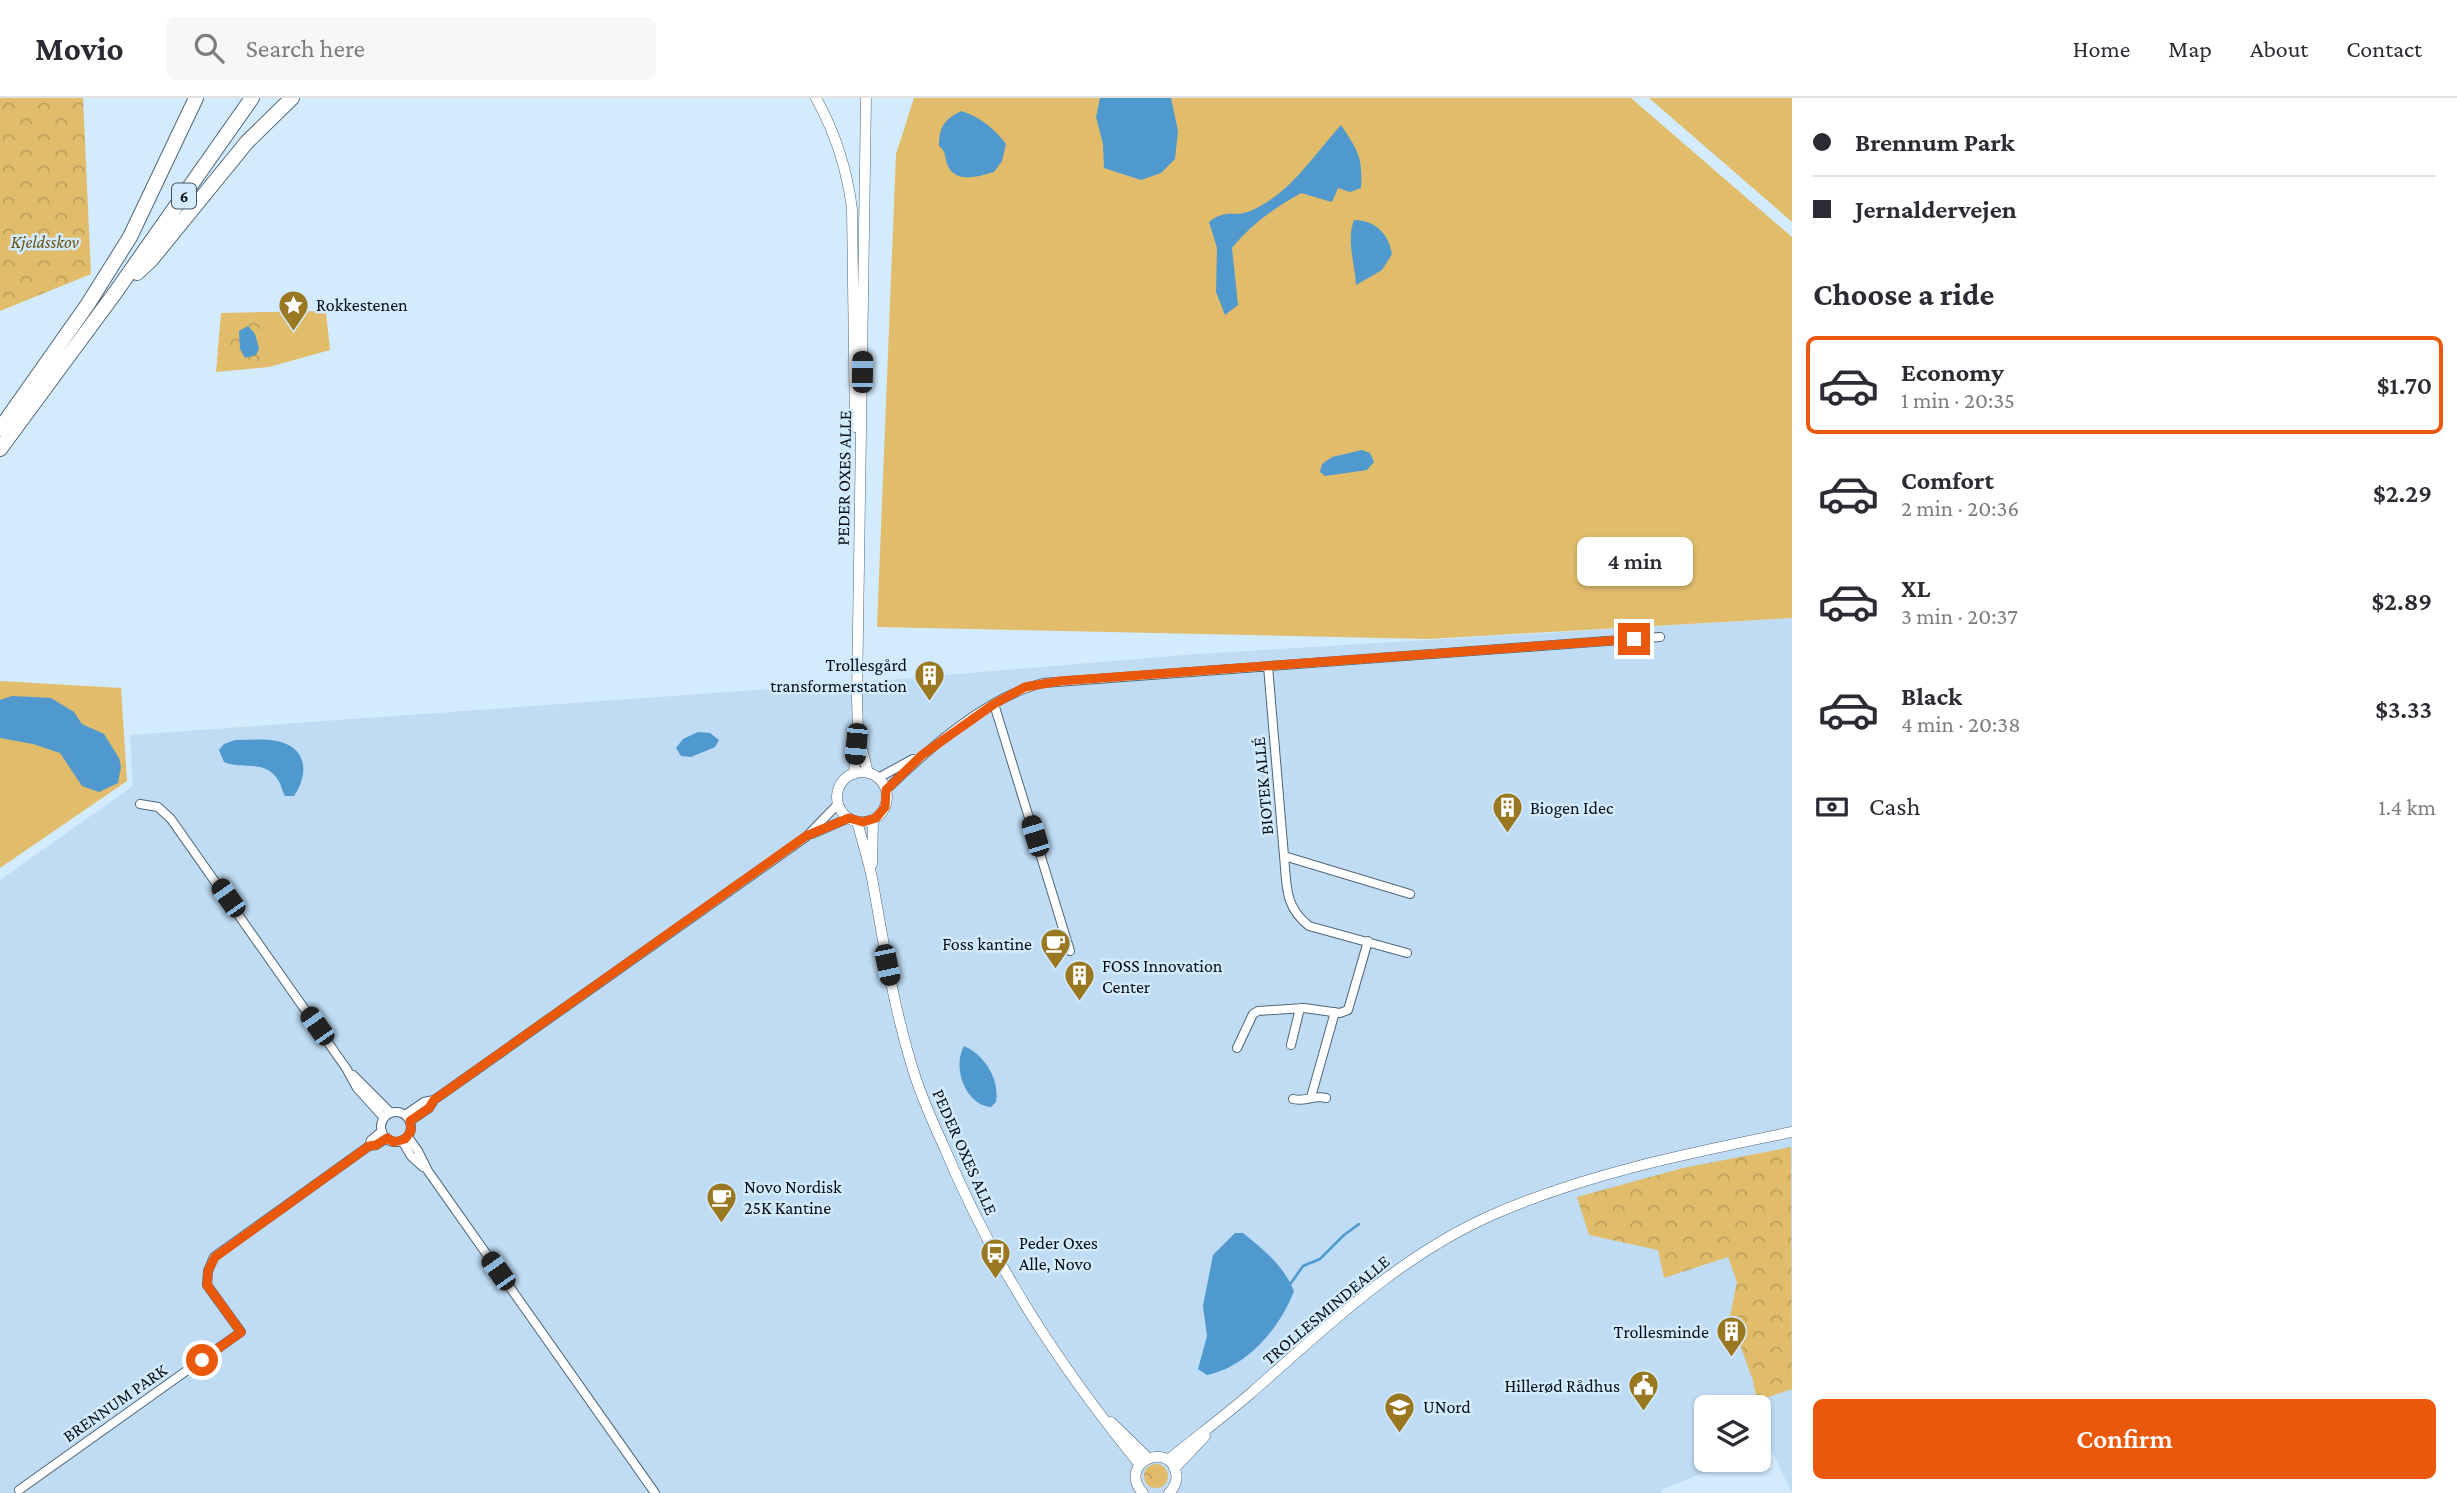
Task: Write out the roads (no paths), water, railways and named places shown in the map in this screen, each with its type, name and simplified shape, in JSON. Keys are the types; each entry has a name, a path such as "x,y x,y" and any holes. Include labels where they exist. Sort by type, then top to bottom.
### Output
{"highway":[{"path":"0,429 119,256 196,98"},
{"name":"6","path":"0,449 115,293 252,98"},
{"path":"115,293 151,260 247,142 292,98"}],"street":[{"path":"816,98 836,139 849,185 852,209 854,407 860,475"},
{"name":"PEDER OXES ALLE","path":"854,774 859,733 866,98"},
{"path":"806,836 853,820 873,819 885,807 886,790 922,755 994,704 1025,687 1043,683 1660,637"},
{"name":"BIOTEK ALLÉ","path":"1268,666 1284,856 1410,894"},
{"path":"994,704 1070,951"},
{"name":"PEDER OXES ALLE","path":"859,733 873,776"},
{"path":"853,820 838,804 840,786 854,774 873,776 922,755"},
{"path":"873,776 886,790"},
{"path":"140,804 158,807 171,819 346,1068 357,1088 388,1115 407,1118 429,1108 434,1100 806,836 838,804"},
{"name":"PEDER OXES ALLE","path":"871,875 873,819"},
{"name":"PEDER OXES ALLE","path":"853,820 871,875 897,1013 915,1077 954,1172 992,1250 1027,1312 1100,1412 1144,1462"},
{"path":"1284,856 1289,900 1299,918 1309,926 1407,954"},
{"path":"1237,1048 1253,1014 1258,1011 1300,1008 1345,1012 1350,1009 1368,941"},
{"path":"1291,1045 1300,1008"},
{"path":"1311,1097 1335,1012"},
{"path":"1293,1099 1302,1101 1311,1097 1326,1098"},
{"path":"388,1115 384,1134 394,1142 405,1139 411,1128 407,1118"},
{"name":"TROLLESMINDEALLE","path":"1171,1464 1378,1284 1441,1242 1490,1216 1557,1189 1624,1168 1792,1132"},
{"name":"BRENNUM PARK","path":"19,1490 241,1332 207,1285 208,1271 215,1257 369,1146 371,1140 384,1134"},
{"path":"405,1139 418,1151 428,1171 655,1493"},
{"path":"1143,1493 1136,1483 1137,1470 1144,1462 1155,1457 1171,1464 1177,1482 1174,1491"}],"water":[{"path":"1100,98 1171,98 1178,131 1175,159 1161,173 1141,180 1104,168 1103,144 1096,117"},
{"path":"961,111 986,124 1006,144 1002,161 994,172 962,177 952,172 948,166 939,146 941,129 950,118"},
{"path":"1341,125 1358,155 1361,188 1350,192 1338,188 1332,202 1301,193 1247,231 1232,248 1238,305 1225,315 1216,292 1217,248 1209,222 1221,215 1250,211 1277,195 1300,174"},
{"path":"1354,220 1368,222 1380,230 1388,240 1392,254 1382,270 1356,285 1351,244"},
{"path":"248,326 255,334 259,349 256,355 245,358 240,349 239,331"},
{"path":"1362,450 1370,453 1374,462 1367,470 1325,476 1320,472 1322,464 1332,457"},
{"path":"12,696 51,698 74,712 82,724 104,734 119,758 121,767 118,783 99,792 82,786 60,753 33,744 0,738 0,700"},
{"path":"698,732 710,733 719,740 715,747 691,757 681,756 676,748 683,739"},
{"path":"235,740 266,740 291,746 302,759 303,767 300,786 294,796 285,796 278,780 267,769 224,762 219,750 224,744"},
{"path":"964,1046 978,1055 993,1077 997,1094 996,1102 991,1107 974,1100 963,1084 960,1064"},
{"path":"1235,1233 1243,1233 1272,1259 1294,1291 1280,1319 1260,1344 1236,1364 1207,1375 1198,1369 1207,1336 1203,1306 1213,1255"}],"waterway":[{"path":"1291,1283 1303,1266 1320,1259 1359,1224"}],"place":[{"name":"Rokkestenen","path":"293,332"},
{"name":"Trollesgård transformerstation","path":"930,702"},
{"name":"Biogen Idec","path":"1507,835"},
{"name":"Foss kantine","path":"1055,971"},
{"name":"FOSS Innovation Center","path":"1079,1003"},
{"name":"Novo Nordisk 25K Kantine","path":"721,1224"},
{"name":"Peder Oxes Alle, Novo","path":"996,1280"},
{"name":"Trollesminde","path":"1732,1359"},
{"name":"Hillerød Rådhus","path":"1643,1413"},
{"name":"UNord","path":"1400,1434"}],"park label":[{"name":"Kjeldsskov","path":"45,242"}]}
